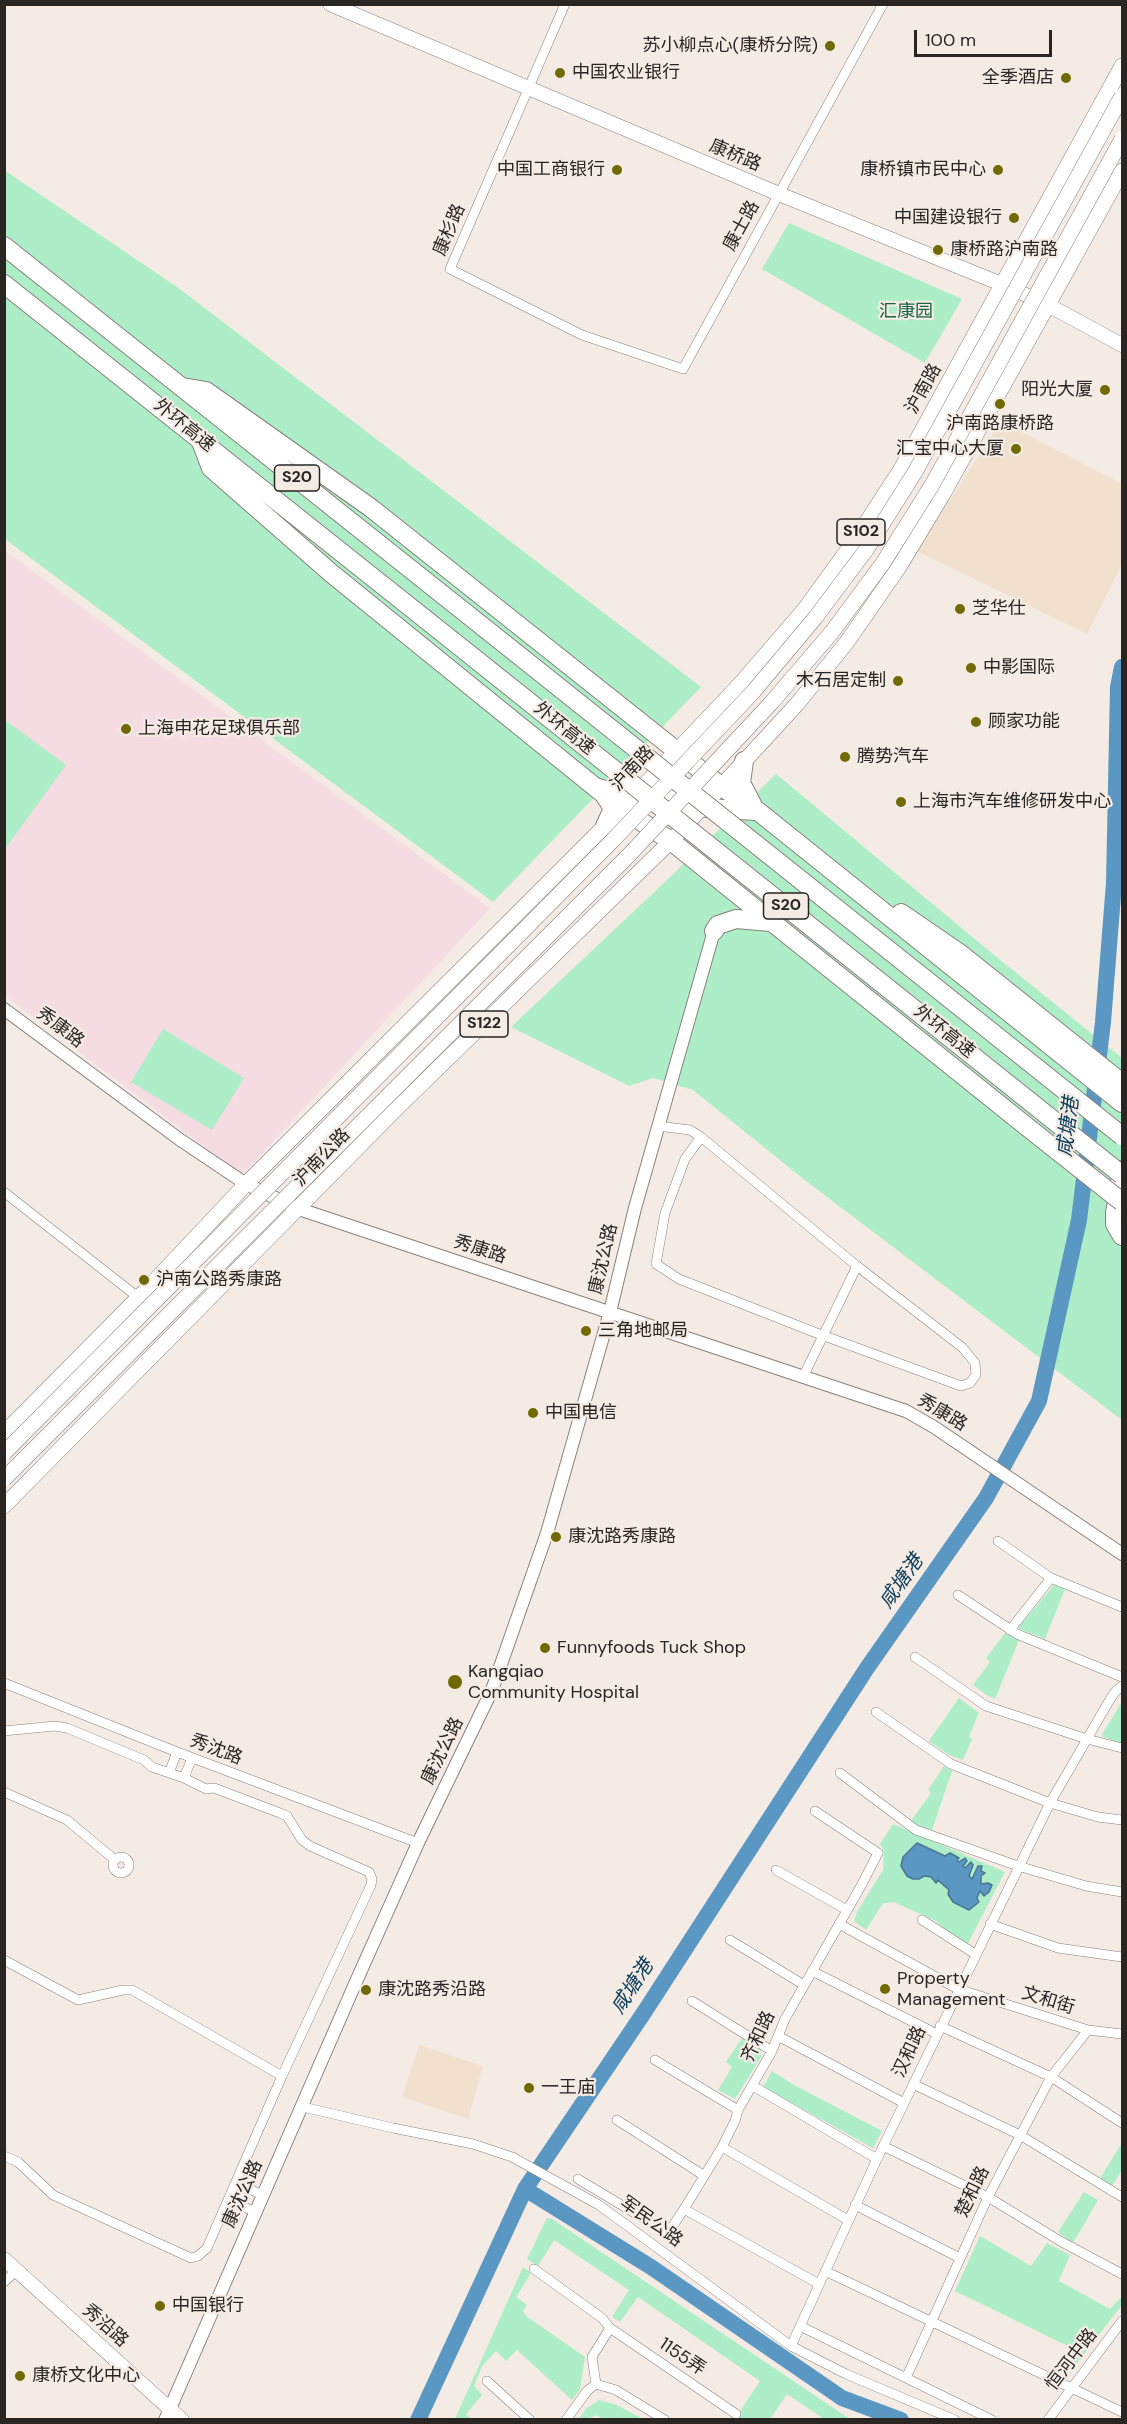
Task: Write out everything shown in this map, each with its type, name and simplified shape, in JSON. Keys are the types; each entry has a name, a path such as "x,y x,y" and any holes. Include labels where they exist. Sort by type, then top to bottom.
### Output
{"highway":[{"name":"外环高速","path":"4,246 1122,1136"},
{"name":"外环高速","path":"4,284 1122,1175"},
{"path":"183,387 206,391 348,490 722,787 759,812 1122,1103"},
{"path":"200,439 211,468 354,592 622,809 671,841 1122,1202"},
{"path":"744,761 741,783 748,799 759,812"},
{"path":"598,788 612,792 639,792 702,791 722,787"},
{"path":"598,788 611,805 612,812 605,826"},
{"path":"622,809 663,805 759,812"},
{"path":"871,902 903,914 927,929 1122,1083"},
{"path":"714,930 725,921 736,919 772,922"},
{"path":"1122,1170 1115,1214 1115,1224 1122,1236"}],"main road":[{"name":"康桥路","path":"330,4 779,194 1004,285 1048,305 1122,345"},
{"name":"沪南路","path":"622,809 744,681 798,618 855,540 907,459 1122,66"},
{"path":"4,1453 614,839 753,692 815,618 866,550 915,472 1122,96"},
{"path":"4,1479 630,854 764,711 832,632 883,563 932,485 1122,139"},
{"name":"S102","path":"671,841 797,704 847,642 899,567 943,494 1122,171"},
{"name":"沪南公路","path":"4,1433 139,1298 246,1184 622,809"},
{"name":"沪南公路","path":"4,1506 395,1110 671,841"},
{"name":"秀沿路","path":"4,2259 167,2414 182,2420"}],"street":[{"name":"康杉路","path":"565,4 450,269 582,335 683,369"},
{"name":"康士路","path":"683,369 883,4"},
{"name":"康沈公路","path":"167,2414 418,1843 492,1690 547,1533 610,1312 635,1208 714,930"},
{"name":"秀康路","path":"4,1009 179,1139 246,1184 299,1209 906,1412 934,1427 1122,1554"},
{"path":"658,1126 690,1130 701,1137 857,1266 963,1348 975,1363 976,1375 970,1383 961,1386 823,1336 679,1279 656,1264 665,1213 685,1159 701,1137"},
{"path":"4,1192 139,1298"},
{"path":"803,1377 857,1266"},
{"path":"998,1540 1051,1578 1122,1607"},
{"path":"1010,1630 1051,1578"},
{"path":"958,1595 1010,1630 1122,1677"},
{"path":"915,1657 986,1706 1122,1748"},
{"name":"秀沈路","path":"4,1683 192,1758 418,1843"},
{"name":"汉和路","path":"791,2346 855,2205 1018,1866 1050,1803 1115,1692 1122,1686"},
{"path":"876,1712 951,1764 1050,1803 1098,1817 1122,1820"},
{"path":"4,1731 55,1726 67,1728 206,1789 220,1790 287,1816 302,1840 310,1846 369,1872 372,1879 282,2076 237,2183 207,2248 198,2256 191,2258 53,2195 18,2162 4,2156"},
{"path":"169,1773 177,1752"},
{"path":"184,1779 192,1758"},
{"path":"840,1773 916,1830 1018,1866 1086,1886 1122,1892"},
{"path":"4,1792 67,1820 115,1860"},
{"name":"齐和路","path":"578,2180 668,2233 684,2209 722,2147 738,2110 753,2086 804,1985 878,1853 815,1811"},
{"path":"776,1870 847,1910"},
{"path":"922,1920 975,1954"},
{"name":"文和街","path":"839,1924 958,1989 1088,2030 1122,2035"},
{"path":"990,1924 1058,1948 1122,1957"},
{"path":"730,1940 804,1985"},
{"path":"4,1960 78,2000 132,1990 282,2076"},
{"path":"812,1971 938,2030 1051,2077 1122,2123"},
{"path":"692,2001 772,2050"},
{"name":"楚和路","path":"906,2378 988,2197 1020,2135 1051,2077 1088,2030"},
{"path":"778,2036 904,2103"},
{"path":"655,2060 738,2110"},
{"path":"913,2084 1020,2135 1122,2197"},
{"path":"753,2086 877,2159"},
{"name":"军民公路","path":"303,2107 473,2144 512,2157 599,2205 791,2346 846,2374 955,2420"},
{"path":"618,2120 703,2175"},
{"path":"883,2146 988,2197 1060,2241 1122,2274"},
{"path":"722,2147 848,2220"},
{"path":"237,2183 262,2195"},
{"path":"229,2199 255,2212"},
{"path":"855,2205 960,2258"},
{"path":"684,2209 819,2284"},
{"name":"1155弄","path":"534,2269 602,2318 610,2328 736,2414"},
{"path":"4,2282 16,2270"},
{"path":"825,2271 1122,2412"},
{"name":"恒河中路","path":"1048,2420 1122,2324"},
{"path":"800,2326 992,2420"},
{"path":"596,2384 592,2357 610,2328"},
{"path":"487,2381 530,2420"},
{"path":"566,2420 587,2391 596,2384"},
{"path":"596,2384 616,2390 664,2420"}],"shaded area":[{"path":"1001,421 1122,484 1122,564 1087,634 917,551"},
{"name":"上海申花足球俱乐部","path":"4,550 490,908 242,1175 5,996"},
{"path":"419,2045 483,2066 468,2119 402,2097"}],"green space":[{"path":"4,170 177,287 701,687 493,902 5,539"},
{"name":"汇康园","path":"789,223 962,299 925,363 762,269"},
{"path":"5,720 66,765 5,849"},
{"path":"776,774 1122,1058 1122,1420 806,1181 693,1090 653,1078 629,1086 511,1027"},
{"path":"163,1029 244,1078 212,1130 131,1082"},
{"path":"1054,1585 1065,1589 1045,1639 1018,1628"},
{"path":"1005,1633 1019,1640 995,1699 973,1685 990,1662 986,1658"},
{"path":"959,1698 979,1713 969,1736 972,1739 963,1760 949,1755 929,1741"},
{"path":"1122,1702 1122,1744 1101,1736"},
{"path":"944,1766 952,1771 932,1830 918,1826 911,1821 931,1793 928,1790"},
{"path":"893,1824 1005,1872 967,1945 947,1932 936,1921 894,1902 884,1903 866,1930 854,1921 857,1912 883,1870 884,1850 880,1844"},
{"path":"742,2038 761,2050 761,2057 735,2099 718,2090 732,2067 726,2062"},
{"path":"772,2071 882,2131 873,2148 763,2087"},
{"path":"1122,2143 1122,2170 1112,2186 1100,2178"},
{"path":"1084,2192 1098,2200 1073,2243 1058,2232"},
{"path":"547,2218 552,2219 850,2419 824,2419 787,2394 770,2419 735,2419 760,2381 638,2297 620,2322 612,2317 629,2290 554,2240 538,2266 527,2259"},
{"path":"980,2236 1031,2266 1047,2243 1070,2255 1059,2281 1110,2309 1122,2296 1122,2305 1069,2373 1065,2375 1058,2371 1070,2347 955,2291"},
{"path":"523,2267 531,2273 516,2297 527,2305 523,2311 526,2316 585,2357 580,2389 572,2400 517,2350 506,2361 496,2351 482,2366 474,2386 482,2395 466,2414 471,2419 455,2419"},
{"path":"599,2400 617,2405 643,2419 602,2419 597,2415 588,2419 578,2419 586,2409"}],"water":[{"path":"917,1843 945,1856 950,1853 959,1858 957,1860 959,1862 965,1858 967,1861 963,1866 965,1868 971,1862 973,1865 969,1876 972,1879 978,1866 982,1866 981,1871 985,1873 981,1876 981,1884 992,1885 989,1892 984,1896 980,1891 977,1898 979,1902 969,1910 953,1902 948,1894 949,1890 938,1880 936,1883 931,1877 913,1879 907,1876 901,1866 903,1857"}],"waterway":[{"name":"咸塘港","path":"418,2420 525,2189 645,2011 867,1668 986,1498 1039,1401 1079,1220 1103,1022 1114,883 1118,687 1122,667"},
{"path":"525,2189 651,2267 842,2398 901,2420"}],"place":[{"name":"苏小柳点心(康桥分院)","path":"830,46"},
{"name":"中国农业银行","path":"560,73"},
{"name":"全季酒店","path":"1066,78"},
{"name":"中国工商银行","path":"617,170"},
{"name":"康桥镇市民中心","path":"998,170"},
{"name":"中国建设银行","path":"1014,218"},
{"name":"康桥路沪南路","path":"938,250"},
{"name":"阳光大厦","path":"1105,390"},
{"name":"沪南路康桥路","path":"1000,404"},
{"name":"汇宝中心大厦","path":"1016,449"},
{"name":"芝华仕","path":"960,609"},
{"name":"中影国际","path":"971,668"},
{"name":"木石居定制","path":"898,681"},
{"name":"顾家功能","path":"976,722"},
{"name":"上海申花足球俱乐部","path":"126,729"},
{"name":"腾势汽车","path":"845,757"},
{"name":"上海市汽车维修研发中心","path":"901,802"},
{"name":"沪南公路秀康路","path":"144,1280"},
{"name":"三角地邮局","path":"586,1331"},
{"name":"中国电信","path":"533,1413"},
{"name":"康沈路秀康路","path":"556,1537"},
{"name":"Funnyfoods Tuck Shop","path":"545,1648"},
{"name":"Kangqiao Community Hospital","path":"455,1682"},
{"name":"Property Management","path":"885,1989"},
{"name":"康沈路秀沿路","path":"366,1990"},
{"name":"一王庙","path":"529,2088"},
{"name":"中国银行","path":"160,2306"},
{"name":"康桥文化中心","path":"20,2376"}]}
